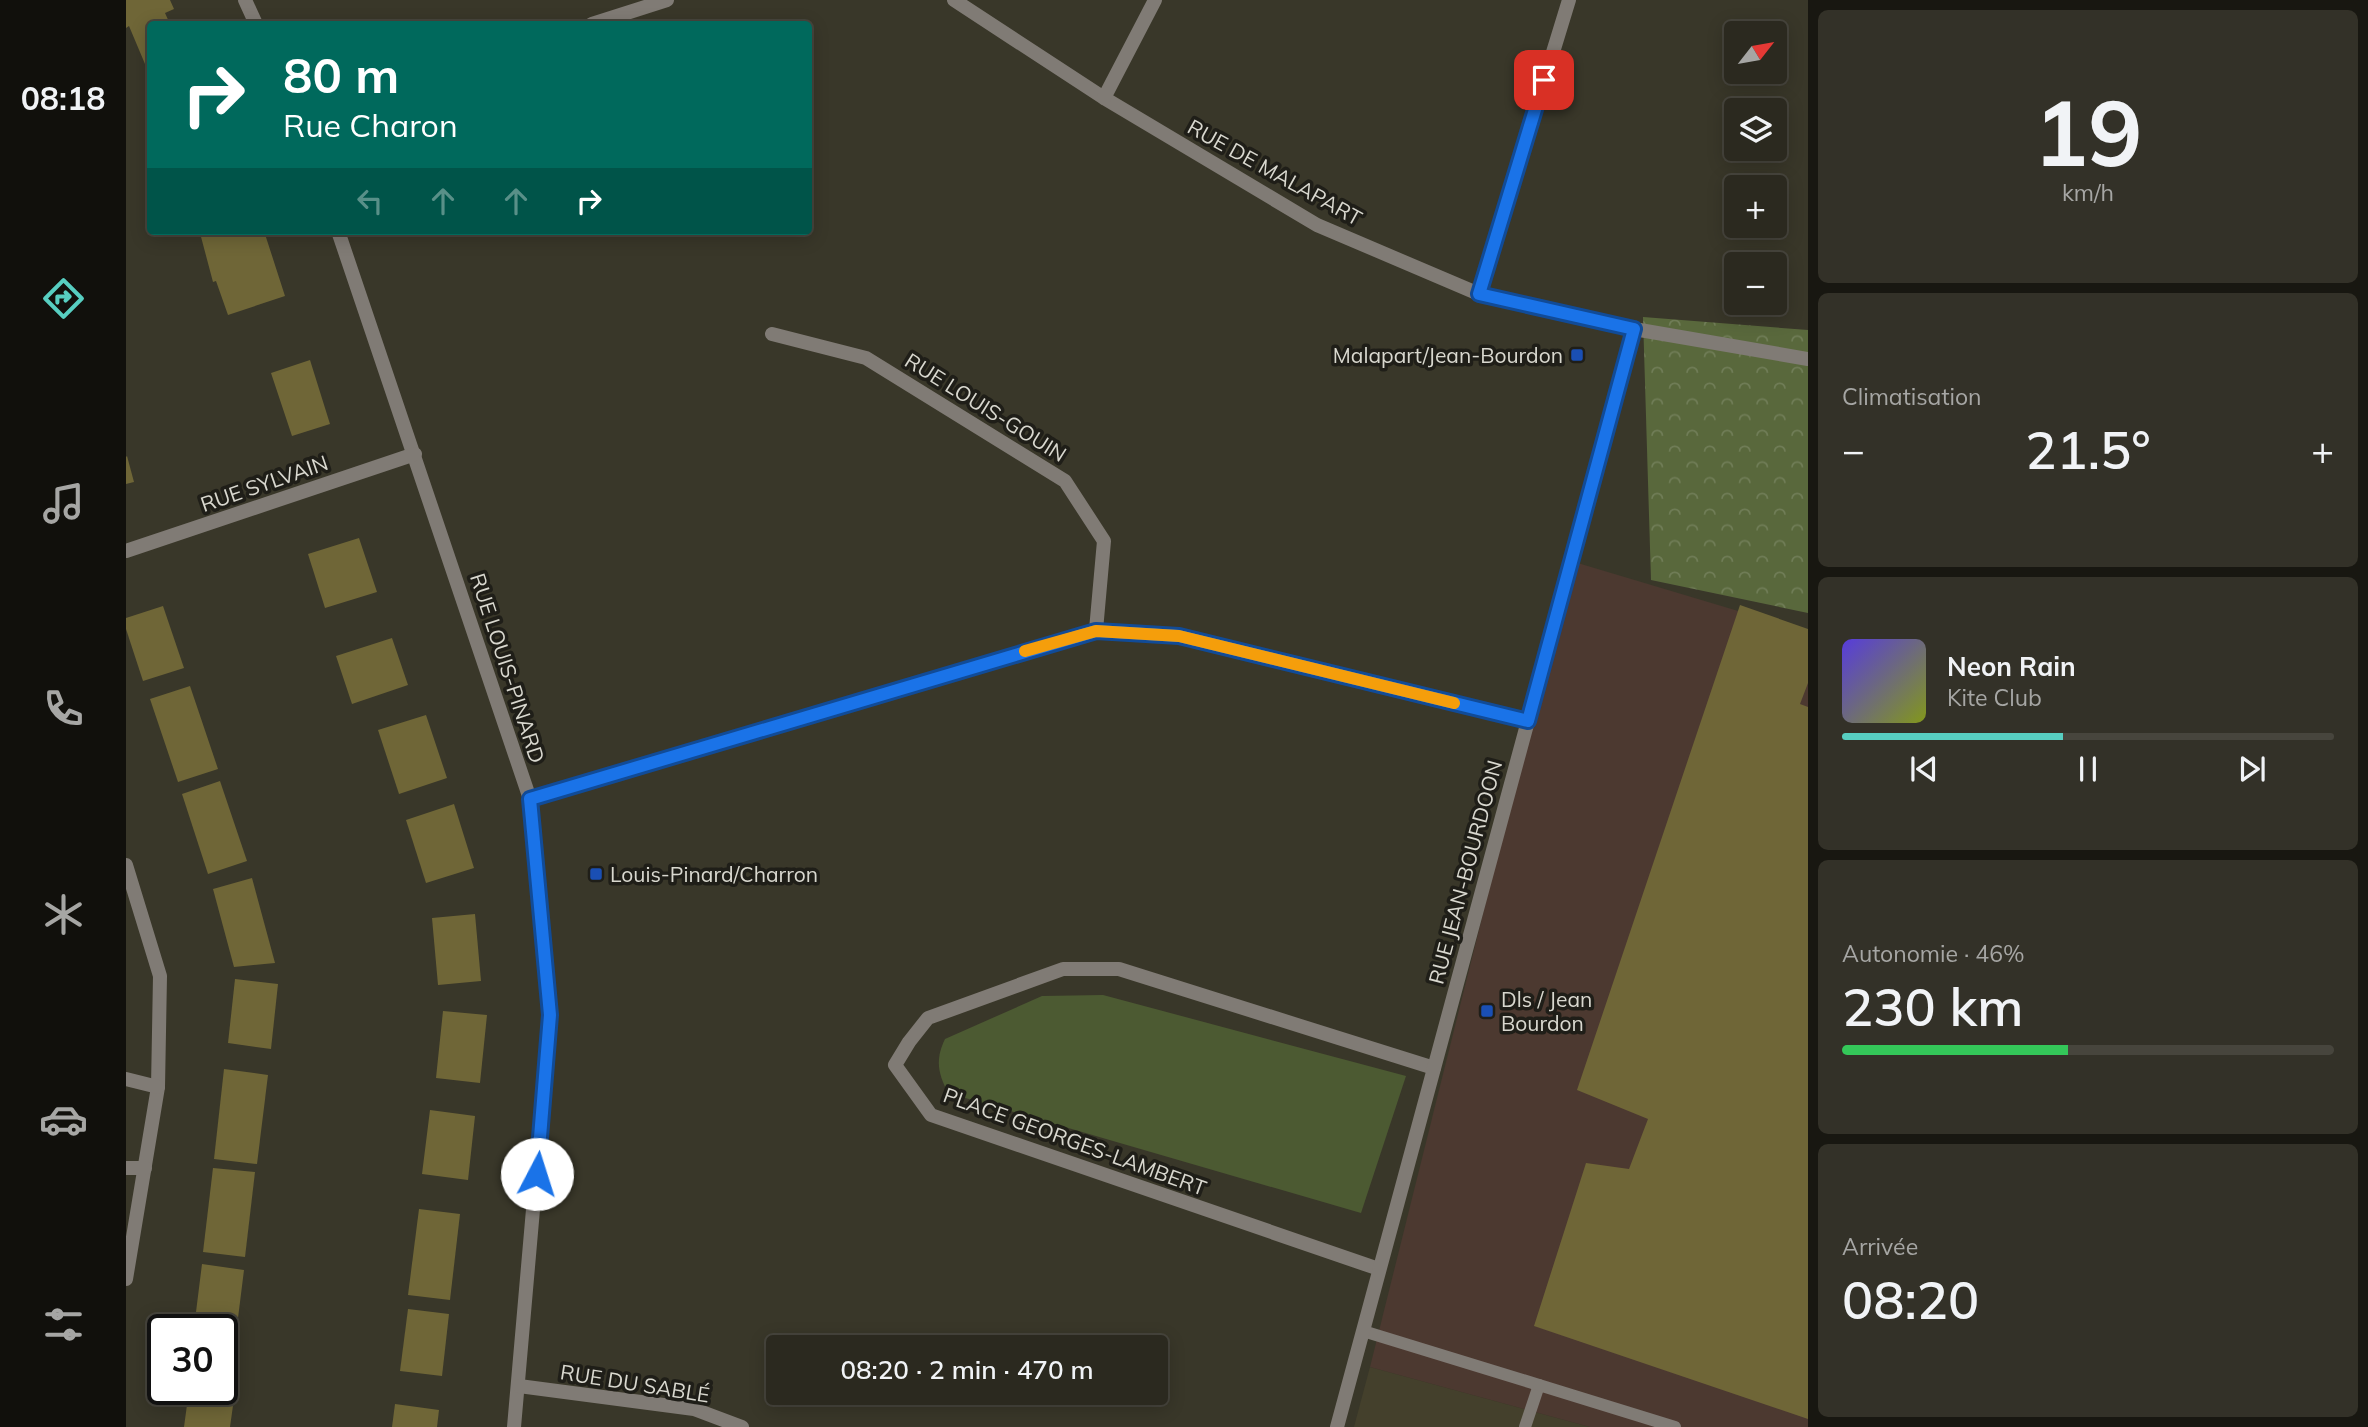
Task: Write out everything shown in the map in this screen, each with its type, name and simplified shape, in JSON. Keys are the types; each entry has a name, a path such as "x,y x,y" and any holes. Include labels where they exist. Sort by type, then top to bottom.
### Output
{"street":[{"path":"245,0 255,21"},
{"path":"601,21 667,0"},
{"name":"RUE DE MALAPART","path":"954,0 1104,98 1317,225 1479,294 1634,329 1808,359"},
{"path":"1104,98 1155,0"},
{"path":"1479,294 1569,0"},
{"name":"RUE LOUIS-PINARD","path":"339,235 530,799 550,1015 520,1385 514,1427"},
{"name":"RUE JEAN-BOURDOON","path":"1337,1427 1634,329"},
{"name":"RUE LOUIS-GOUIN","path":"772,334 866,358 1065,481 1104,541 1096,631"},
{"name":"RUE SYLVAIN","path":"126,551 415,454"},
{"path":"530,799 1096,631 1179,636 1528,721"},
{"path":"126,865 160,976 158,1087 126,1279"},
{"name":"PLACE GEORGES-LAMBERT","path":"1380,1269 931,1115 895,1065 928,1018 1063,969 1119,969 1434,1068"},
{"path":"126,1079 158,1087"},
{"path":"126,1168 145,1168"},
{"name":"RUE DU SABLÉ","path":"520,1385 694,1409 742,1427"}],"lane":[{"path":"1363,1331 1675,1427"},
{"path":"1525,1427 1538,1385"}],"shaded area":[{"path":"1571,561 1808,632 1808,1427 1590,1427 1370,1367"},
{"path":"1370,1367 1590,1427 1354,1427"}],"green space":[{"path":"1643,317 1808,330 1808,613 1651,580"},
{"path":"1103,995 1406,1076 1361,1213 948,1093 939,1066 945,1039 1042,996"}],"building":[{"path":"126,0 170,0 174,9 165,13 169,21 147,21 147,63 129,26 126,28"},
{"path":"201,235 265,235 285,296 228,315 216,281 213,282"},
{"path":"310,360 330,424 292,436 271,373"},
{"path":"126,457 134,482 126,484"},
{"path":"359,538 377,592 325,608 308,554"},
{"path":"1740,605 1808,629 1808,683 1800,704 1808,707 1808,1419 1534,1326 1586,1163 1629,1169 1648,1119 1577,1090"},
{"path":"163,606 184,668 143,681 126,629 126,618"},
{"path":"392,638 408,685 352,704 336,656"},
{"path":"190,686 218,769 178,782 150,699"},
{"path":"426,715 447,778 399,794 378,730"},
{"path":"220,781 247,861 208,874 182,794"},
{"path":"454,804 474,868 426,883 406,820"},
{"path":"252,878 275,963 234,967 213,889"},
{"path":"475,914 481,981 438,985 432,918"},
{"path":"235,979 278,984 271,1049 228,1043"},
{"path":"443,1011 487,1015 480,1083 436,1078"},
{"path":"224,1069 268,1075 257,1164 214,1159"},
{"path":"430,1110 475,1116 468,1180 422,1174"},
{"path":"213,1168 255,1172 245,1257 203,1252"},
{"path":"419,1209 460,1214 450,1300 408,1295"},
{"path":"202,1264 244,1270 238,1318 238,1314 196,1314"},
{"path":"408,1309 449,1314 442,1376 400,1371"},
{"path":"395,1404 439,1410 437,1427 392,1427"},
{"path":"187,1405 233,1405 230,1427 184,1427"}],"slow traffic":[{"path":"1025,651 1096,631 1179,636 1454,703"}],"place":[{"name":"Malapart/Jean-Bourdon","path":"1577,355"},
{"name":"Louis-Pinard/Charron","path":"596,874"},
{"name":"Dls / Jean Bourdon","path":"1487,1011"}],"route":[{"path":"537,1174 550,1015 530,799 1096,631 1179,636 1528,721 1634,329 1479,294 1544,80"}]}
